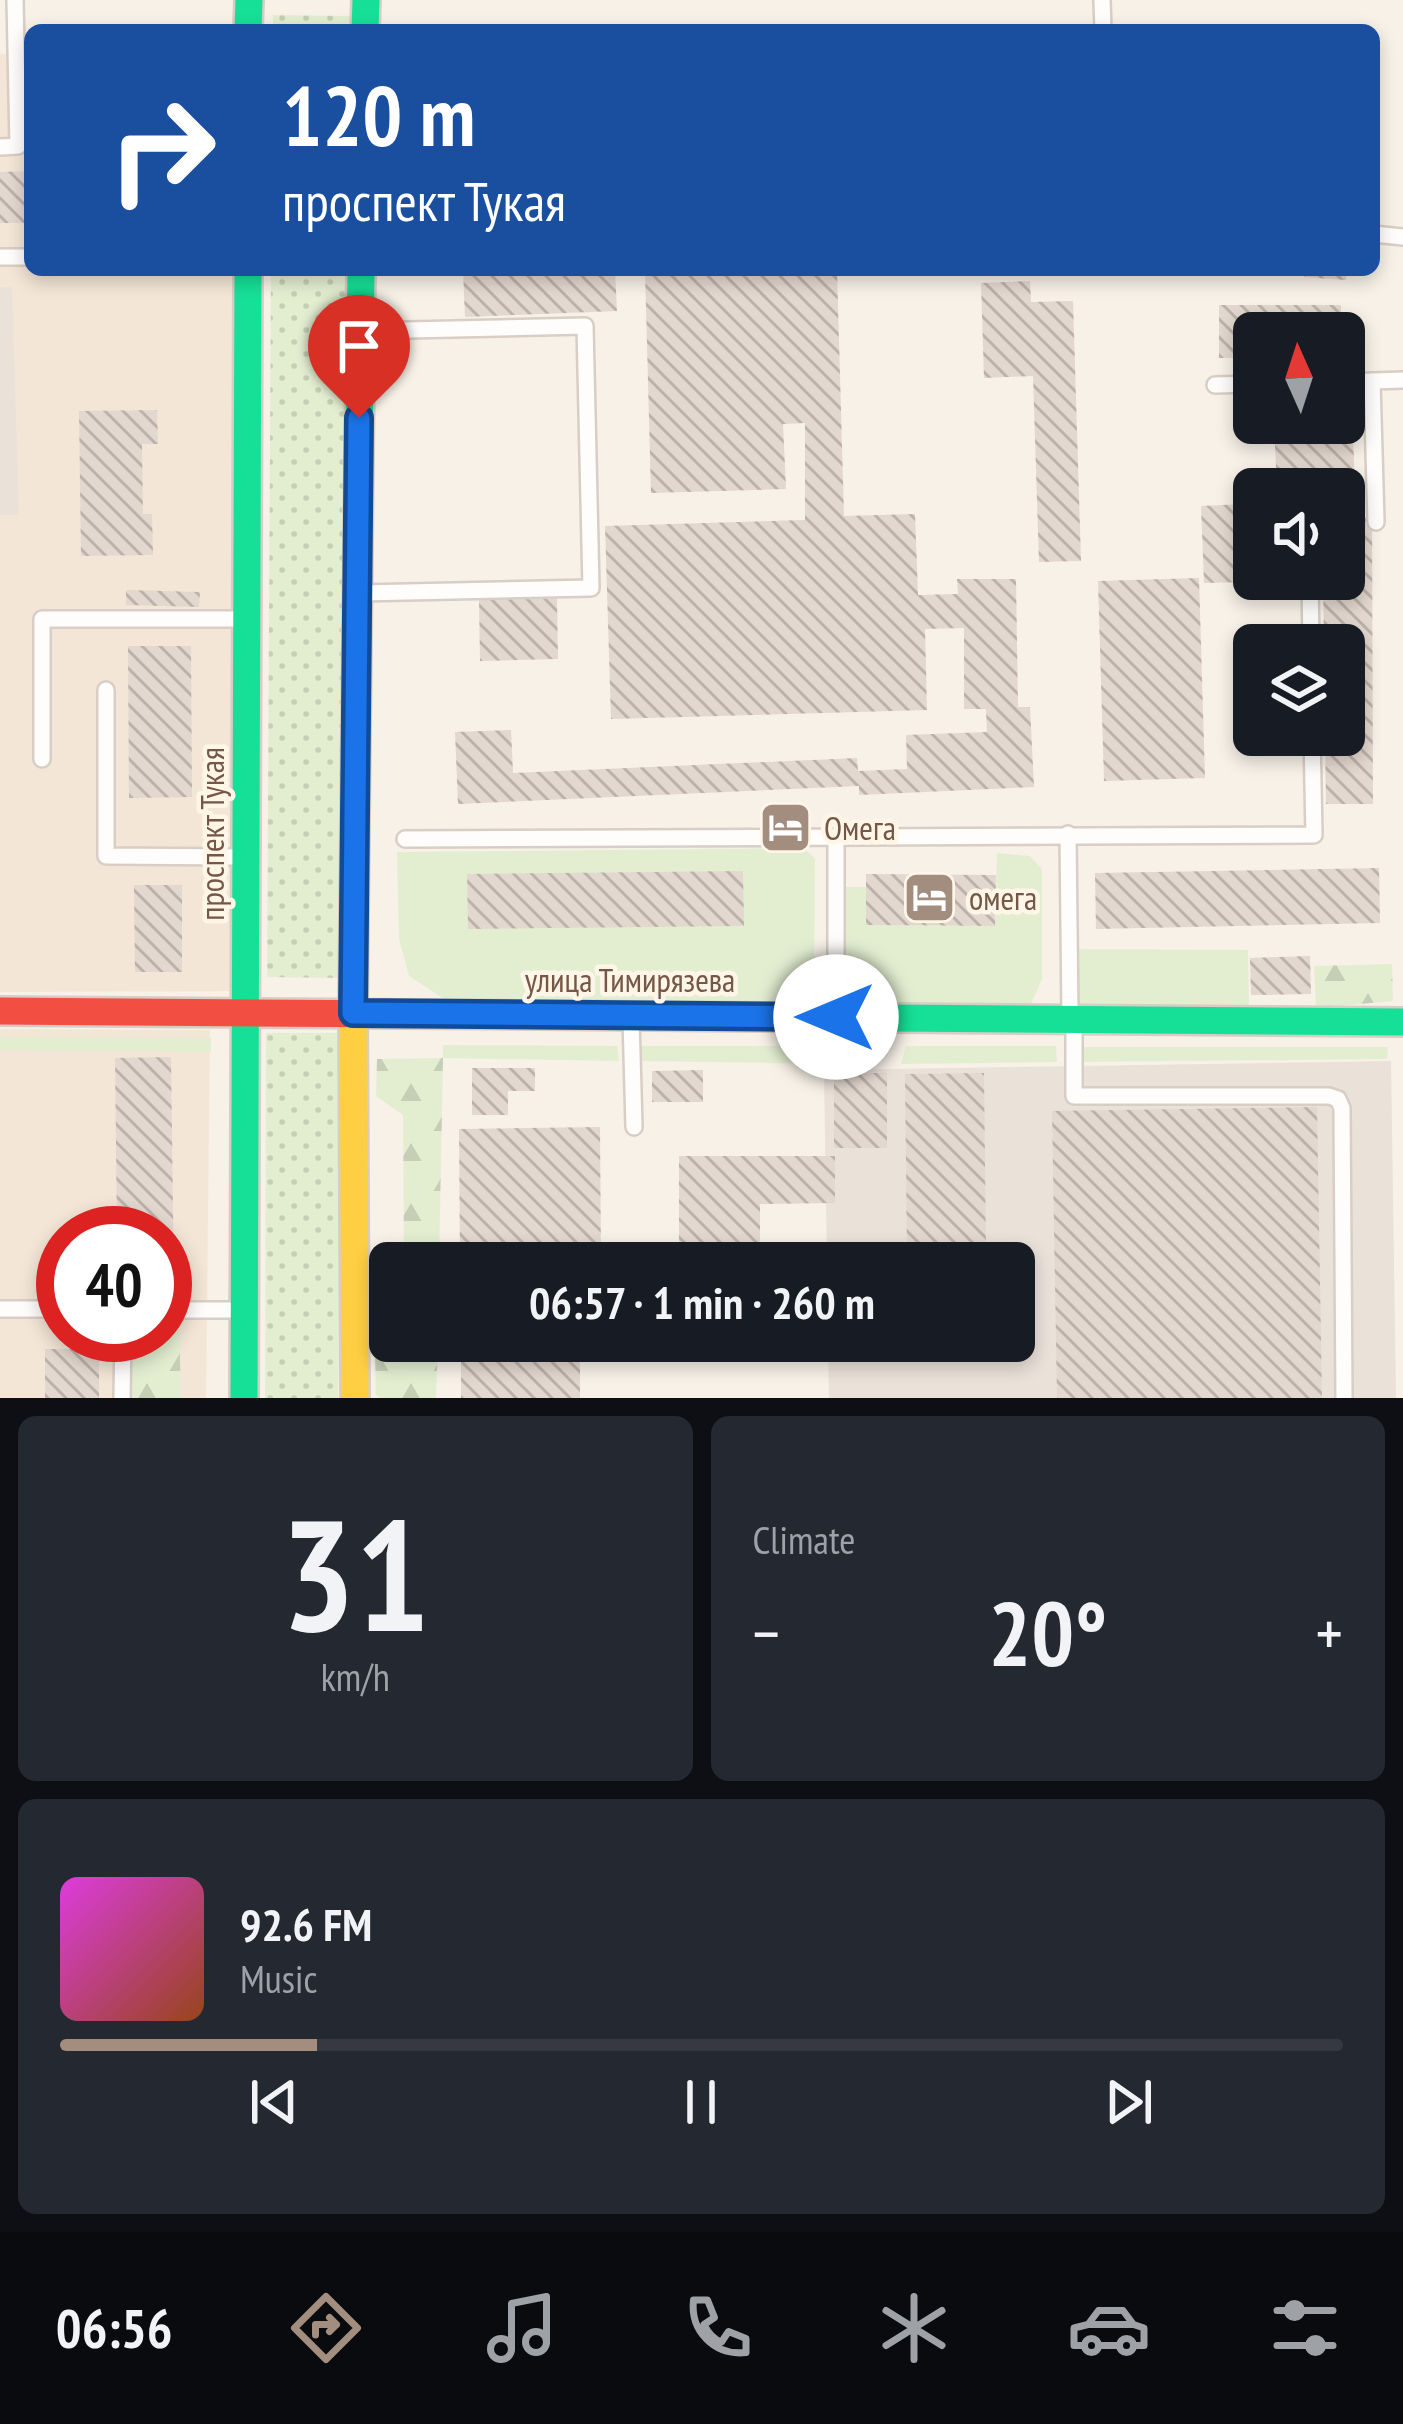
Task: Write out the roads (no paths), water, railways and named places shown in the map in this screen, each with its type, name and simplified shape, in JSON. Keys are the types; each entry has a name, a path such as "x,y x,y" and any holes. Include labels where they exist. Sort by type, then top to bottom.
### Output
{"main road":[{"name":"проспект Тукая","path":"244,1398 248,276"},
{"path":"356,1398 353,1013 361,276"},
{"name":"улица Тимирязева","path":"0,1011 1403,1022"}],"lane":[{"path":"0,147 18,146 15,0"},
{"path":"358,593 591,588 585,326 360,331"},
{"path":"1365,381 1403,380"},
{"path":"1372,381 1376,522"},
{"path":"1215,386 1233,385"},
{"path":"42,759 42,619 248,619"},
{"path":"106,690 106,856 247,856"},
{"path":"405,839 1314,835 1312,756"},
{"path":"1068,834 1074,1096 1338,1099 1342,1108 1344,1398"},
{"path":"836,837 836,1017"},
{"path":"631,1016 634,1127"},
{"path":"0,1309 36,1309"},
{"path":"192,1310 245,1310"},
{"path":"122,1398 123,1362"}],"place":[{"name":"Омега","path":"785,827"},
{"name":"омега","path":"930,897"}]}
